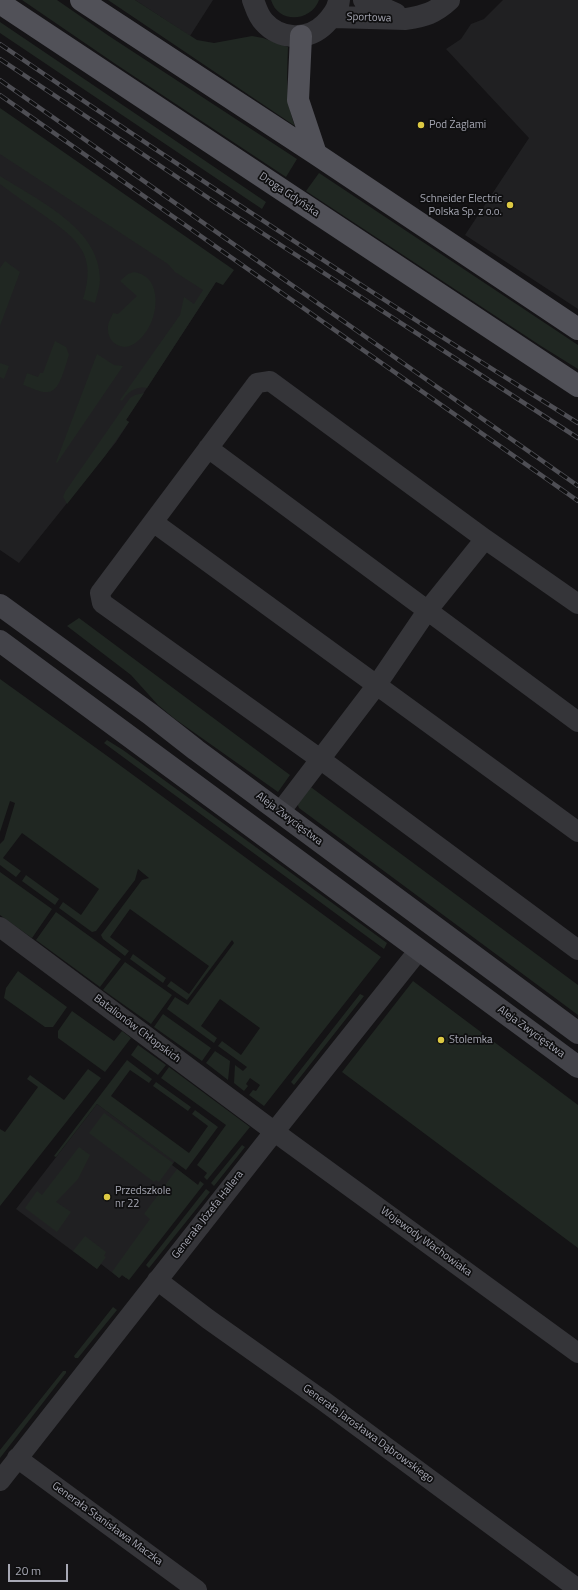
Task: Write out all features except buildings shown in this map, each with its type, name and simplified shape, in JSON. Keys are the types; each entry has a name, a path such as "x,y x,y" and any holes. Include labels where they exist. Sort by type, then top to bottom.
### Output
{"main road":[{"path":"81,0 316,154 578,329"},
{"name":"Droga Gdyńska","path":"0,3 578,386"},
{"path":"301,36 298,100 316,154"},
{"name":"Aleja Zwycięstwa","path":"0,605 150,714 578,1033"},
{"name":"Aleja Zwycięstwa","path":"0,641 578,1067"}],"street":[{"path":"253,0 258,14 271,29 280,34 291,36 301,36 319,30 336,8"},
{"name":"Sportowa","path":"364,0 406,19"},
{"name":"Sportowa","path":"336,8 406,19 435,12 449,0"},
{"path":"578,604 485,539 270,381 257,383 100,593 102,603 320,760 578,950"},
{"path":"208,448 578,722"},
{"path":"153,522 578,832"},
{"path":"280,812 376,686 427,611 485,539"},
{"name":"Batalionów Chłopskich","path":"0,927 274,1132"},
{"name":"Generała Józefa Hallera","path":"0,1480 419,950"},
{"name":"Wojewody Wachowiaka","path":"274,1132 578,1352"},
{"name":"Generała Jarosława Dąbrowskiego","path":"157,1280 208,1319 325,1402 578,1589"},
{"name":"Generała Stanisława Maczka","path":"17,1458 197,1590"}],"shaded area":[{"path":"22,0 57,0 109,36 297,159 286,177 117,65"},
{"path":"108,0 135,0 197,40 214,43 252,36 263,38 288,47 288,97 295,126"},
{"path":"135,0 213,0 190,36"},
{"path":"271,0 319,0 309,13 295,17 280,13 275,8"},
{"path":"503,0 578,0 578,309 465,235 529,138 446,49 461,39 471,24 484,19"},
{"path":"0,22 266,202 262,209 0,33"},
{"path":"0,108 234,270 223,285 216,282 147,388 133,390 122,401 120,400 180,315 184,297 194,304 203,290 175,272 168,264 0,154"},
{"path":"0,140 216,282 126,420 129,422 116,442 19,563 0,550"},
{"path":"319,173 578,345 578,369 306,191"},
{"path":"0,176 64,217 78,230 90,245 97,261 100,279 95,303 83,299 87,283 88,270 86,259 82,250 67,233 0,184"},
{"path":"5,261 20,272 0,326 0,268"},
{"path":"134,272 145,276 153,285 156,301 154,316 148,330 143,336 132,345 124,347 113,342 110,338 108,326 113,313 118,314 137,296 120,281 128,274"},
{"path":"55,341 66,347 69,355 62,378 56,388 52,391 45,392 23,385 27,373 38,377 40,373 43,373"},
{"path":"97,354 114,365 123,366 57,463 56,462"},
{"path":"0,363 9,366 4,379 0,377"},
{"path":"144,393 126,420 129,422 105,456 67,504 63,497 65,492 130,398"},
{"path":"79,618 290,775 278,792 175,719 158,705 131,675 67,626"},
{"path":"0,679 381,957 264,1106 249,1095 253,1090 256,1091 260,1085 250,1078 246,1084 248,1086 244,1091 234,1083 235,1065 243,1071 247,1067 218,1046 222,1041 241,1055 260,1028 220,999 201,1026 217,1038 214,1043 167,1009 175,997 188,1005 234,943 232,940 187,1000 167,986 171,981 189,994 209,966 130,909 110,937 129,951 125,956 103,939 101,935 142,880 149,878 138,869 135,880 96,931 92,932 59,908 63,902 81,915 99,889 22,833 3,858 21,871 16,877 0,865 0,844 4,840 15,803 10,801 0,832"},
{"path":"107,740 123,750 387,943 384,949 104,743"},
{"path":"308,785 578,985 578,1015 299,808 297,803"},
{"path":"0,872 52,909 32,938 0,915"},
{"path":"26,875 59,899 55,905 22,881"},
{"path":"56,912 121,959 100,987 36,940"},
{"path":"133,954 166,978 163,983 130,959"},
{"path":"125,962 172,995 151,1024 103,990"},
{"path":"18,971 67,1007 53,1027 45,1027 4,998 6,988"},
{"path":"413,981 578,1105 578,1248 342,1072"},
{"path":"360,994 364,996 294,1085 291,1082"},
{"path":"72,1011 114,1041 122,1031 131,1038 105,1072 58,1038 58,1031"},
{"path":"163,1014 211,1048 202,1061 154,1027"},
{"path":"138,1045 166,1065 158,1075 131,1055"},
{"path":"215,1051 230,1061 228,1080 206,1063"},
{"path":"127,1060 152,1079 149,1083 130,1070 111,1096 189,1153 208,1126 192,1114 195,1110 218,1127 186,1170 97,1104 56,1157 54,1156"},
{"path":"169,1067 250,1127 207,1180 204,1177 207,1173 197,1165 226,1125 161,1078"},
{"path":"88,1069 101,1078 0,1206 0,1129 5,1132 38,1087 27,1079 30,1075 64,1100"},
{"path":"156,1082 191,1107 188,1111 153,1086"},
{"name":"Przedszkole nr 22","path":"97,1104 175,1161 172,1165 198,1185 126,1278 122,1275 119,1278 101,1264 97,1269 16,1209"},
{"path":"104,1113 173,1163 159,1182 156,1180 154,1182 89,1133"},
{"path":"242,1145 245,1147 214,1186 211,1183"},
{"path":"79,1147 90,1155 78,1179 56,1202 71,1212 57,1232 25,1208 37,1191 42,1195"},
{"path":"177,1169 198,1185 200,1181 204,1184 129,1280 122,1275 119,1278 112,1272 150,1219 144,1214"},
{"path":"206,1189 210,1192 149,1268 146,1265"},
{"path":"85,1236 106,1252 104,1256 106,1257 97,1269 73,1251"},
{"path":"113,1307 117,1310 78,1358 75,1358 74,1356"},
{"path":"63,1371 66,1371 66,1373 0,1458 0,1450"}],"railway":[{"path":"0,44 287,236 432,331 578,423"},
{"path":"0,59 216,203 578,438"},
{"path":"0,80 578,486"},
{"path":"0,95 578,501"}],"place":[{"name":"Pod Żaglami","path":"421,125"},
{"name":"Schneider Electric Polska Sp. z o.o.","path":"510,205"},
{"name":"Stolemka","path":"441,1040"},
{"name":"Przedszkole nr 22","path":"107,1197"}]}
